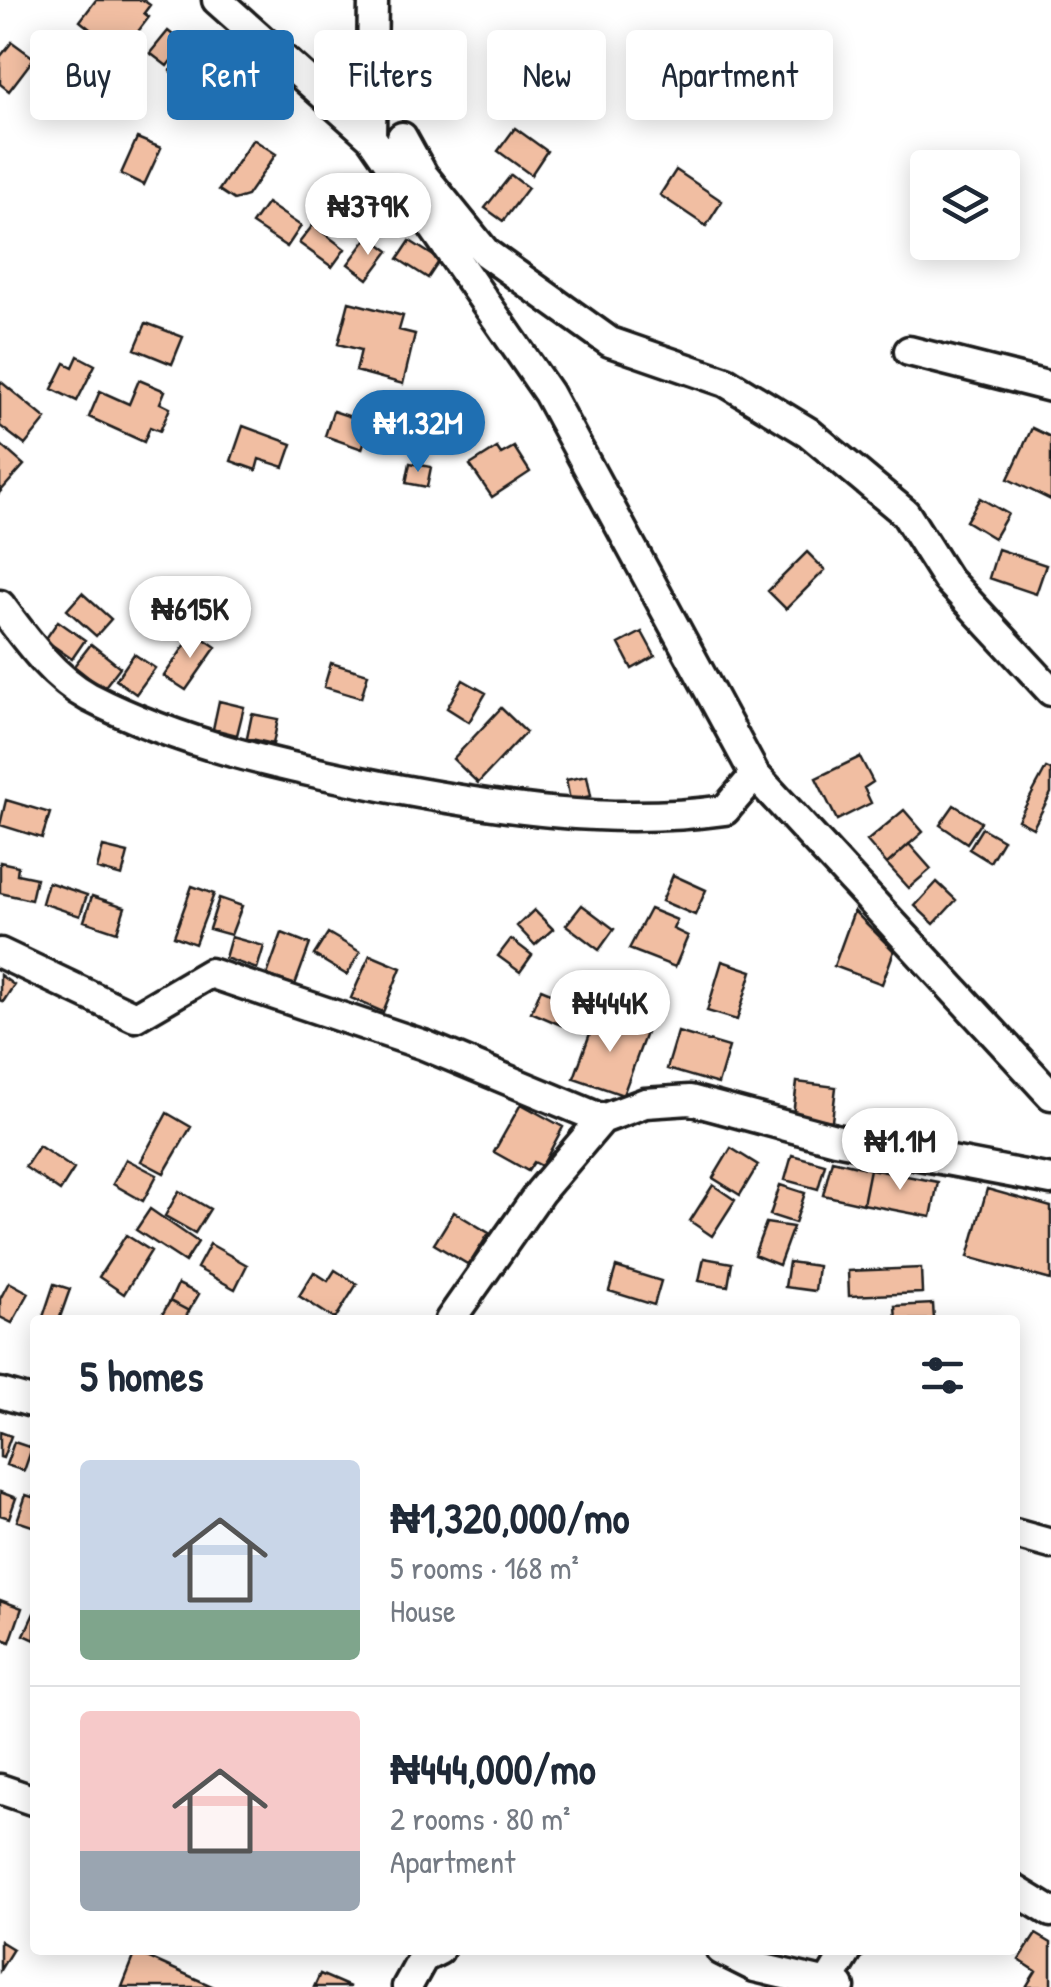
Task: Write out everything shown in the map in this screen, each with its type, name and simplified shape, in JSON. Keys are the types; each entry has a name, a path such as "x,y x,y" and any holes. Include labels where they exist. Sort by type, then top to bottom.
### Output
{"street":[{"path":"217,0 370,137 548,394 755,775 1051,1094"},
{"path":"370,137 373,0"},
{"path":"402,137 422,176 486,253 610,342 726,382 808,432 905,513 947,580 1051,691"},
{"path":"908,351 1051,386"},
{"path":"0,604 35,651 86,695 211,748 299,770 511,810 668,818 725,810 755,775"},
{"path":"0,953 135,1016 210,972 424,1045 602,1118"},
{"path":"454,1315 540,1192 602,1118 645,1104 690,1100 835,1139 1051,1180"},
{"path":"0,1394 30,1402"},
{"path":"1020,1535 1051,1544"},
{"path":"0,1789 30,1799"},
{"path":"1020,1893 1051,1912"},
{"path":"407,1987 429,1955"},
{"path":"731,1955 755,1967 834,1985 846,1955"}],"building":[{"path":"96,0 143,0 150,5 144,13 149,17 139,30 91,30 80,21"},
{"path":"167,32 167,66 150,53"},
{"path":"12,42 30,55 30,63 9,91 0,84 0,57"},
{"path":"515,128 547,151 531,175 498,151"},
{"path":"137,138 161,148 144,185 121,174"},
{"path":"253,139 276,154 247,196 234,200 219,190"},
{"path":"676,170 722,201 706,226 660,195"},
{"path":"511,175 528,188 503,221 485,208"},
{"path":"267,203 301,226 287,247 252,224"},
{"path":"313,225 345,249 332,267 299,243"},
{"path":"369,236 389,251 368,279 348,264"},
{"path":"410,241 440,260 428,278 398,259"},
{"path":"349,302 403,316 399,330 415,334 403,384 356,371 361,350 338,344"},
{"path":"146,323 183,337 172,364 135,349"},
{"path":"78,356 95,365 77,401 52,389 65,363 73,367"},
{"path":"139,380 165,391 160,403 170,408 160,431 150,427 144,442 89,417 100,391 129,404"},
{"path":"0,381 46,419 25,445 0,426"},
{"path":"333,411 370,423 362,449 325,436"},
{"path":"243,426 292,444 284,467 259,459 256,470 231,461"},
{"path":"1032,428 1051,437 1051,500 1008,479"},
{"path":"0,444 24,465 0,492"},
{"path":"514,447 530,472 492,497 470,465 497,448 501,454"},
{"path":"410,463 431,467 427,487 406,483"},
{"path":"980,498 1008,514 994,538 966,521"},
{"path":"998,549 1046,565 1036,594 989,578"},
{"path":"807,552 825,570 786,609 768,591"},
{"path":"82,593 111,619 96,636 67,610"},
{"path":"58,621 85,640 72,659 45,640"},
{"path":"194,632 216,647 186,690 164,676"},
{"path":"642,632 655,656 632,669 619,644"},
{"path":"91,644 120,667 103,689 74,666"},
{"path":"134,654 155,668 136,694 116,680"},
{"path":"331,663 368,674 361,698 324,687"},
{"path":"463,680 486,693 469,722 447,708"},
{"path":"219,701 244,707 237,735 213,729"},
{"path":"501,708 526,732 478,783 453,759"},
{"path":"252,714 278,719 273,744 247,738"},
{"path":"860,757 873,782 864,788 871,803 837,820 816,778"},
{"path":"1046,768 1051,770 1051,793 1033,828 1018,820"},
{"path":"587,776 591,796 570,800 566,780"},
{"path":"6,800 50,813 42,838 0,825"},
{"path":"954,805 981,822 967,843 940,825"},
{"path":"904,810 923,832 887,864 867,841"},
{"path":"982,828 1003,840 990,862 969,849"},
{"path":"909,844 931,869 909,888 887,864"},
{"path":"103,847 128,853 122,876 97,869"},
{"path":"0,862 18,866 17,874 36,878 31,900 0,893"},
{"path":"673,875 706,890 695,915 662,901"},
{"path":"48,882 87,895 80,916 42,903"},
{"path":"937,882 956,900 934,924 915,906"},
{"path":"192,886 214,894 195,944 174,936"},
{"path":"92,896 125,907 117,932 84,921"},
{"path":"219,898 242,906 231,935 209,929"},
{"path":"582,905 614,929 599,950 566,925"},
{"path":"650,909 677,920 673,929 688,936 675,967 629,949"},
{"path":"534,910 553,929 535,945 517,926"},
{"path":"854,911 894,951 882,984 834,966"},
{"path":"282,933 310,944 295,985 267,975"},
{"path":"328,933 360,952 347,975 314,955"},
{"path":"231,937 264,946 257,969 225,958"},
{"path":"511,939 532,955 520,972 498,956"},
{"path":"370,955 401,968 383,1012 351,998"},
{"path":"722,961 752,971 737,1020 707,1011"},
{"path":"0,975 14,985 3,1002 0,1000"},
{"path":"541,989 570,1001 561,1025 531,1012"},
{"path":"597,1014 646,1033 623,1095 574,1078"},
{"path":"678,1032 729,1047 718,1084 667,1069"},
{"path":"797,1082 836,1087 832,1121 793,1115"},
{"path":"521,1104 563,1127 542,1166 534,1162 528,1171 494,1152"},
{"path":"167,1113 191,1127 164,1173 141,1161"},
{"path":"39,1146 74,1169 60,1191 25,1167"},
{"path":"731,1148 758,1165 740,1195 713,1178"},
{"path":"792,1155 825,1164 818,1189 785,1180"},
{"path":"126,1159 157,1175 143,1201 113,1184"},
{"path":"832,1160 870,1169 863,1204 823,1195"},
{"path":"870,1169 938,1182 931,1217 863,1204"},
{"path":"713,1185 735,1200 712,1236 690,1221"},
{"path":"780,1185 805,1193 795,1223 770,1215"},
{"path":"987,1189 1051,1207 1051,1280 968,1257"},
{"path":"179,1191 210,1209 195,1233 165,1216"},
{"path":"150,1209 198,1242 185,1262 136,1230"},
{"path":"454,1212 489,1233 469,1265 434,1244"},
{"path":"766,1223 793,1227 779,1265 754,1255"},
{"path":"126,1235 151,1251 124,1294 99,1277"},
{"path":"210,1244 247,1265 235,1289 197,1268"},
{"path":"704,1258 732,1263 728,1286 699,1281"},
{"path":"789,1262 818,1266 815,1291 785,1287"},
{"path":"616,1267 661,1281 654,1305 609,1291"},
{"path":"921,1268 922,1293 849,1296 848,1271"},
{"path":"335,1270 357,1284 338,1315 329,1315 299,1296 314,1272 328,1281"},
{"path":"9,1282 29,1293 12,1323 0,1317 0,1299"},
{"path":"54,1284 70,1289 61,1315 44,1315"},
{"path":"178,1284 199,1294 189,1311 170,1301"},
{"path":"170,1301 189,1311 187,1315 162,1315"},
{"path":"933,1304 934,1315 896,1315 895,1306"},
{"path":"0,1432 11,1436 3,1458 0,1457"},
{"path":"14,1442 30,1447 24,1471 6,1465"},
{"path":"0,1492 16,1498 9,1518 0,1515"},
{"path":"26,1495 30,1496 30,1525 17,1521"},
{"path":"0,1600 22,1608 10,1642 0,1638"},
{"path":"1036,1934 1051,1943 1051,1987 1026,1987 1036,1971 1019,1960"},
{"path":"0,1941 13,1949 0,1970"},
{"path":"135,1955 143,1955 214,1987 122,1987"},
{"path":"320,1974 350,1987 314,1987"}]}
